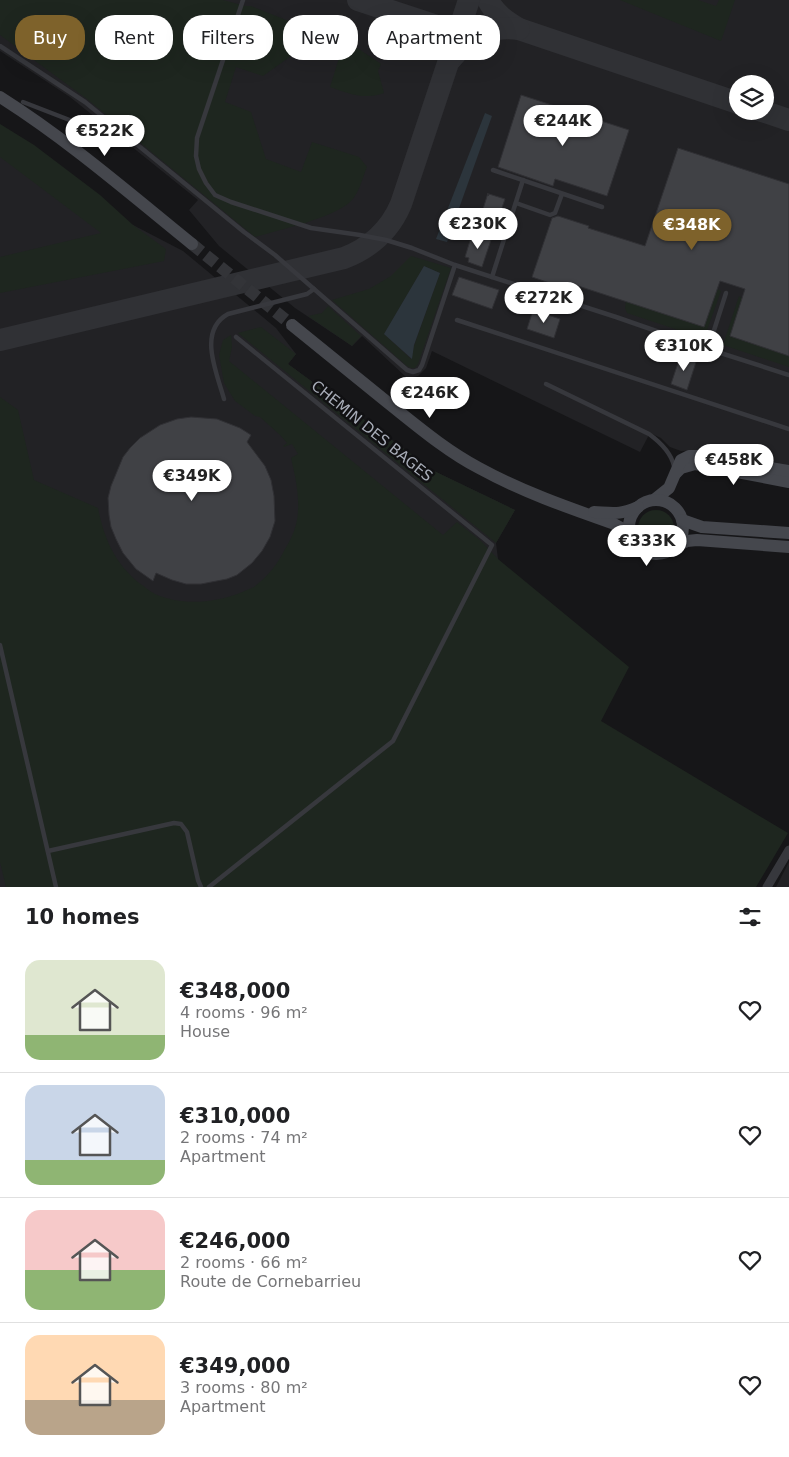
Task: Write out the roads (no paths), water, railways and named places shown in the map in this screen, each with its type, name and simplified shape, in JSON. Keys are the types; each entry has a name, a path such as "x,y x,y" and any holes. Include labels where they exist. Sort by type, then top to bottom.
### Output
{"main road":[{"path":"0,96 56,135 192,244"},
{"path":"292,326 428,435 455,454 478,468 540,497 612,523 630,536 642,550 650,554 668,552 687,541 697,540 789,547"},
{"path":"672,505 669,488 681,460 689,456 789,471"},
{"path":"674,474 681,468 695,464 789,482"},
{"path":"654,500 669,488"},
{"path":"571,508 614,514 626,512 646,502 654,500 663,501 672,505 682,520 682,534 676,546"},
{"path":"630,536 630,521 632,514 638,507"},
{"path":"682,520 702,527 789,533"}],"street":[{"path":"767,887 789,850"}],"lane":[{"path":"243,0 197,138 196,156 199,169 215,195 311,228 386,240 412,248 455,265 789,375"},
{"path":"0,46 85,102 244,232 275,255 407,370 413,372 419,370 422,365 455,265"},
{"path":"23,102 98,131"},
{"path":"493,170 602,207"},
{"path":"492,277 523,180"},
{"path":"516,203 550,215 555,213 562,194"},
{"path":"224,400 210,348 214,326 220,318 228,314 307,294 314,289"},
{"path":"708,349 726,293"},
{"path":"457,320 789,429"},
{"name":"CHEMIN DES BAGES","path":"209,887 393,740 492,545 236,337"},
{"path":"546,384 658,440 674,462 674,474"},
{"path":"0,645 56,887"},
{"path":"48,851 174,823 181,824 187,832 201,887"}],"tunnel":[{"path":"192,244 292,325"}]}
